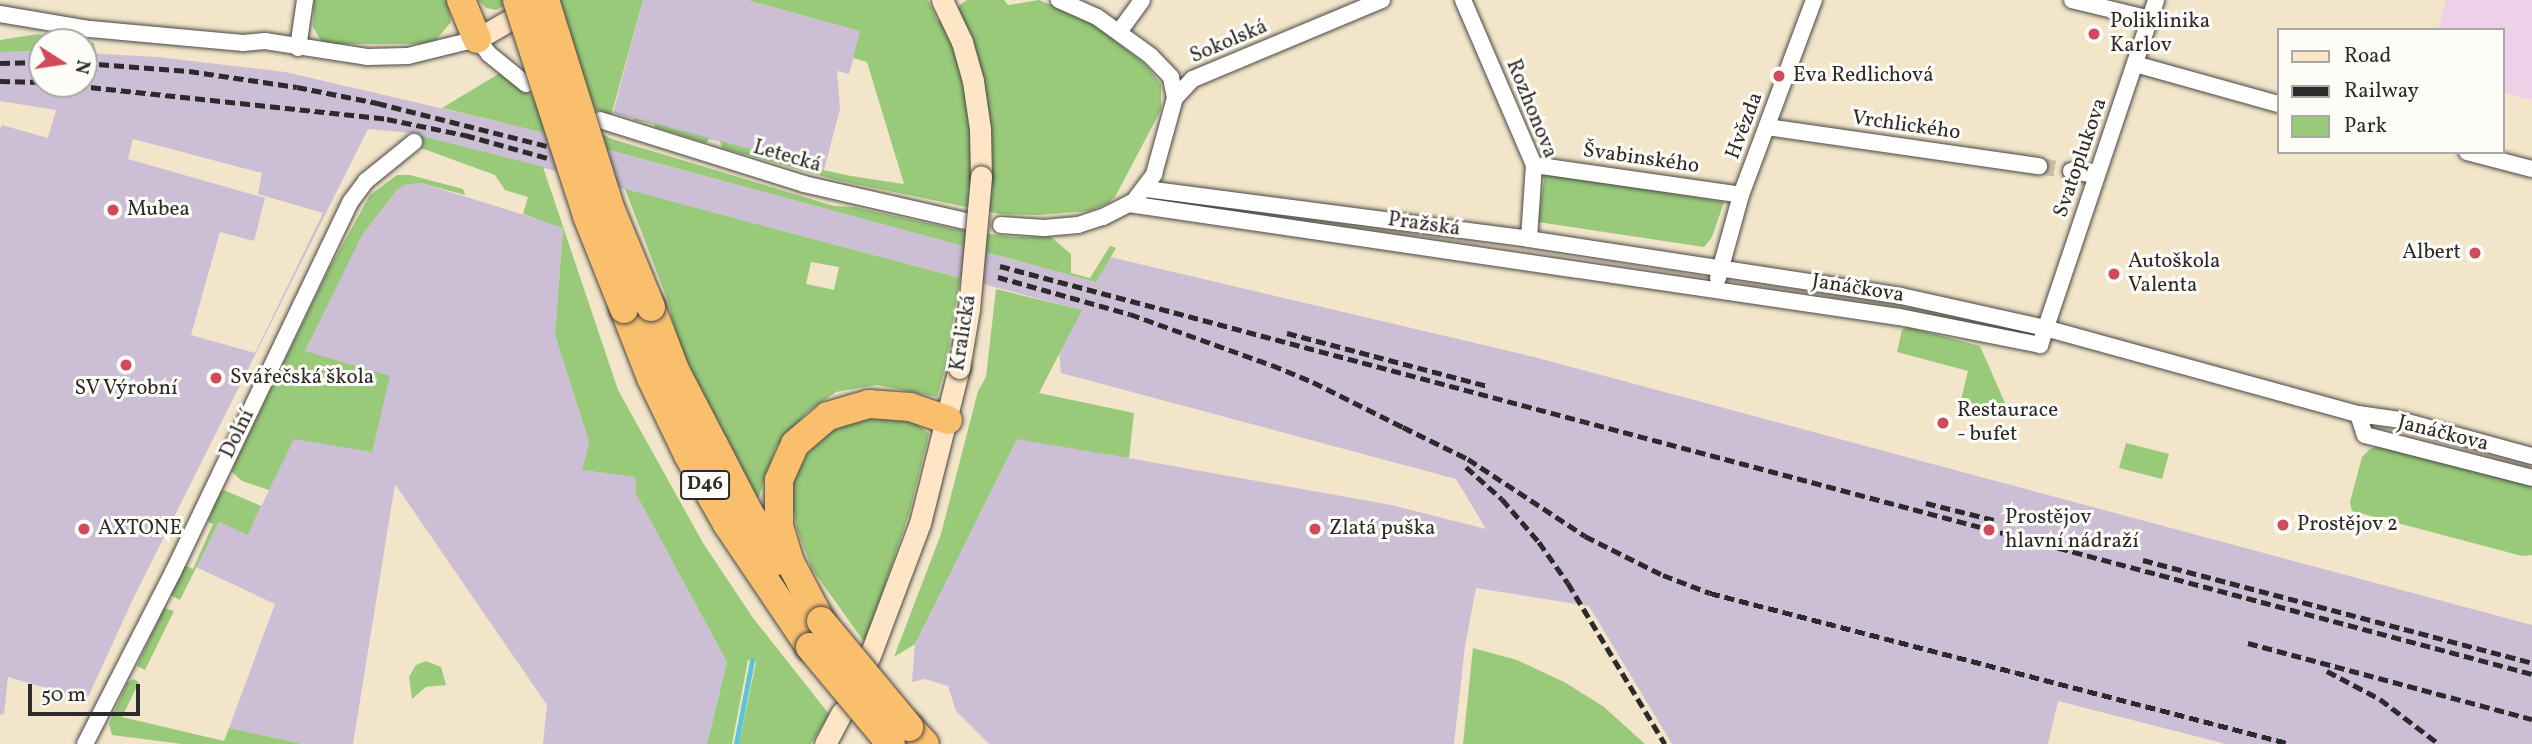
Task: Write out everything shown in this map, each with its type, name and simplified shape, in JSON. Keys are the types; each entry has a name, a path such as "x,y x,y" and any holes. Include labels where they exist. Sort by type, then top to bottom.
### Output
{"highway":[{"path":"461,0 477,39"},
{"name":"D46","path":"545,0 611,209 638,308 651,377 688,455 727,524 810,647 908,738"},
{"name":"D46","path":"513,11 587,216 676,370 748,511 821,621 908,738"},
{"path":"821,621 790,562 779,527 779,480 795,444 828,416 869,404 910,407 948,420"}],"main road":[{"name":"Kralická","path":"869,658 920,523 948,420 960,368 974,269 981,177 980,130 973,80 962,42 942,0"},
{"path":"477,39 513,11"},
{"path":"825,744 842,712"}],"street":[{"path":"298,48 305,0"},
{"path":"1001,225 1044,228 1078,225 1103,217 1129,204 1146,189 1154,174 1175,98 1168,73 1151,56 1097,18 1059,0"},
{"path":"1119,32 1142,0"},
{"name":"Sokolská","path":"1175,98 1193,79 1382,0"},
{"name":"Rozhonova","path":"1463,0 1534,165 1530,239"},
{"name":"Hvězda","path":"1713,288 1722,268 1741,195 1814,0"},
{"path":"2072,0 2150,19"},
{"name":"Svatoplukova","path":"2045,328 2156,0"},
{"path":"0,14 90,29 243,43 265,41 352,56 393,57 423,53 477,39 489,54 526,84"},
{"path":"2135,64 2276,103"},
{"name":"Letecká","path":"600,120 804,184 966,221"},
{"name":"Vrchlického","path":"1767,127 2039,166"},
{"name":"Dolní","path":"85,744 173,572 351,201 366,181 414,142"},
{"path":"2475,154 2532,169"},
{"name":"Švabinského","path":"1534,165 1741,195"},
{"path":"2071,171 2097,175"},
{"name":"Pražská","path":"1146,189 1530,239"},
{"name":"Pražská","path":"1129,204 1713,288"},
{"name":"Janáčkova","path":"1530,239 1901,296 2045,328 2358,414 2400,421 2532,456"},
{"name":"Janáčkova","path":"1713,288 1736,280 1776,277"},
{"name":"Janáčkova","path":"1713,288 1899,317 2040,345 2045,328"},
{"path":"1899,317 1901,296"},
{"name":"Janáčkova","path":"2358,414 2365,435 2532,478"}],"shaded area":[{"path":"643,0 747,0 861,31 849,74 837,71 840,109 824,170 613,113"},
{"path":"2446,0 2532,0 2532,100 2504,93 2504,28 2439,28"},
{"path":"28,51 28,98 98,98 98,54 157,57 285,72 531,129 1096,282 1110,257 1534,357 2532,625 2532,744 2226,744 2058,701 2048,744 1672,744 1589,606 1476,588 1465,646 1454,744 989,744 956,711 948,686 925,679 912,682 915,644 1017,438 1391,505 1486,529 1456,479 1061,373 1059,351 1081,310 412,133 368,129 133,599 89,695 85,699 8,677 4,714 0,715 0,130 2,125 48,138 56,110 0,101 0,52","holes":["133,139 262,173 258,194 323,213 255,353 191,335 220,232 254,241 265,198 128,159"]},
{"path":"421,183 563,227 555,335 589,442 582,470 635,477 636,494 727,662 707,744 543,744 547,705 395,484 353,744 303,744 229,728 275,604 196,567 219,522 248,534 293,440 267,429 351,255 362,235 397,190 404,185"}],"green space":[{"path":"314,0 448,0 451,22 436,40 418,44 331,44 321,41 313,27"},
{"path":"478,0 515,0 496,10 486,8"},
{"path":"554,0 643,0 611,116 575,100 527,71 520,54 522,33"},
{"path":"747,0 928,0 938,21 967,0 1004,0 1008,5 1039,0 1086,18 1145,64 1161,84 1161,110 1115,197 1090,211 1039,215 1000,214 836,180 722,148 720,141 823,170 904,184 867,62 853,58 860,31"},
{"path":"28,36 28,51 0,52 0,40"},
{"path":"500,73 551,109 612,139 834,206 854,207 963,231 1015,237 1051,237 1071,254 1071,273 1090,278 1110,246 1116,248 1096,282 550,134 442,108"},
{"path":"634,118 710,138 706,143"},
{"path":"419,135 543,167 618,390 703,543 753,618 829,714 811,744 739,744 756,662 748,660 732,744 707,744 727,662 636,494 635,477 582,470 589,442 555,335 563,228 523,214 528,197 505,190 495,175 421,148 414,142"},
{"path":"1545,173 1724,202 1712,237 1704,247 1538,222"},
{"path":"397,175 410,175 463,189 465,195 421,183 404,185 397,190 362,235 305,351 390,376 372,452 294,439 269,490 242,481 232,472 234,465 328,271 370,195"},
{"path":"625,189 960,278 946,365 937,397 877,385 836,392 807,412 776,447 757,502 678,344 668,301","holes":["811,262 839,267 834,290 806,284"]},
{"path":"996,289 1082,310 1039,393 1134,413 1129,458 1017,439 915,644 894,657 941,534 978,391 986,377"},
{"path":"1907,327 1980,346 2005,403 2002,416 1960,404 1968,371 1897,352 1902,330"},
{"path":"886,415 914,422 929,434 909,514 865,643 812,569 797,529 790,492 797,470 819,437 856,420"},
{"path":"2126,443 2169,454 2162,479 2119,468"},
{"path":"2381,445 2532,485 2532,555 2522,556 2352,511 2350,502 2362,457 2370,449"},
{"path":"224,490 261,506 248,535 219,522 180,600 170,595 184,565 193,569 213,524 208,522 219,492"},
{"path":"164,608 174,611 145,670 137,666"},
{"path":"1473,648 1517,660 1566,683 1604,707 1645,744 1463,744"},
{"path":"426,661 441,667 446,685 426,687 412,699 409,677 416,665"},
{"path":"133,679 139,682 122,717 224,741 229,728 303,744 182,744 112,735 109,724 127,683"}],"waterway":[{"path":"736,744 752,661"}],"tunnel":[{"path":"2039,166 2071,171"}],"railway":[{"path":"0,63 28,62"},
{"path":"98,64 189,71 297,87 377,103 547,146"},
{"path":"0,81 28,82"},
{"path":"98,88 387,119 465,135 551,159"},
{"path":"1000,266 2532,674"},
{"path":"998,277 1130,314 1272,365 1313,382 1411,431"},
{"path":"1287,333 1487,386"},
{"path":"1403,427 1468,459 1585,536 1663,575 1710,593 2291,744"},
{"path":"1466,467 1502,499 1539,542 1568,583 1665,744"},
{"path":"1926,503 1994,520"},
{"path":"2143,560 2532,663"},
{"path":"2248,643 2532,719"},
{"path":"2327,671 2380,699 2439,744"}],"place":[{"name":"Poliklinika Karlov","path":"2094,34"},
{"name":"Eva Redlichová","path":"1779,76"},
{"name":"Mubea","path":"113,210"},
{"name":"Albert","path":"2475,253"},
{"name":"Autoškola Valenta","path":"2114,274"},
{"name":"SV Výrobní","path":"126,365"},
{"name":"Svářečská škola","path":"216,378"},
{"name":"Restaurace - bufet","path":"1943,423"},
{"name":"Prostějov 2","path":"2283,525"},
{"name":"AXTONE","path":"84,529"},
{"name":"Zlatá puška","path":"1315,529"},
{"name":"Prostějov hlavní nádraží","path":"1989,530"}]}
